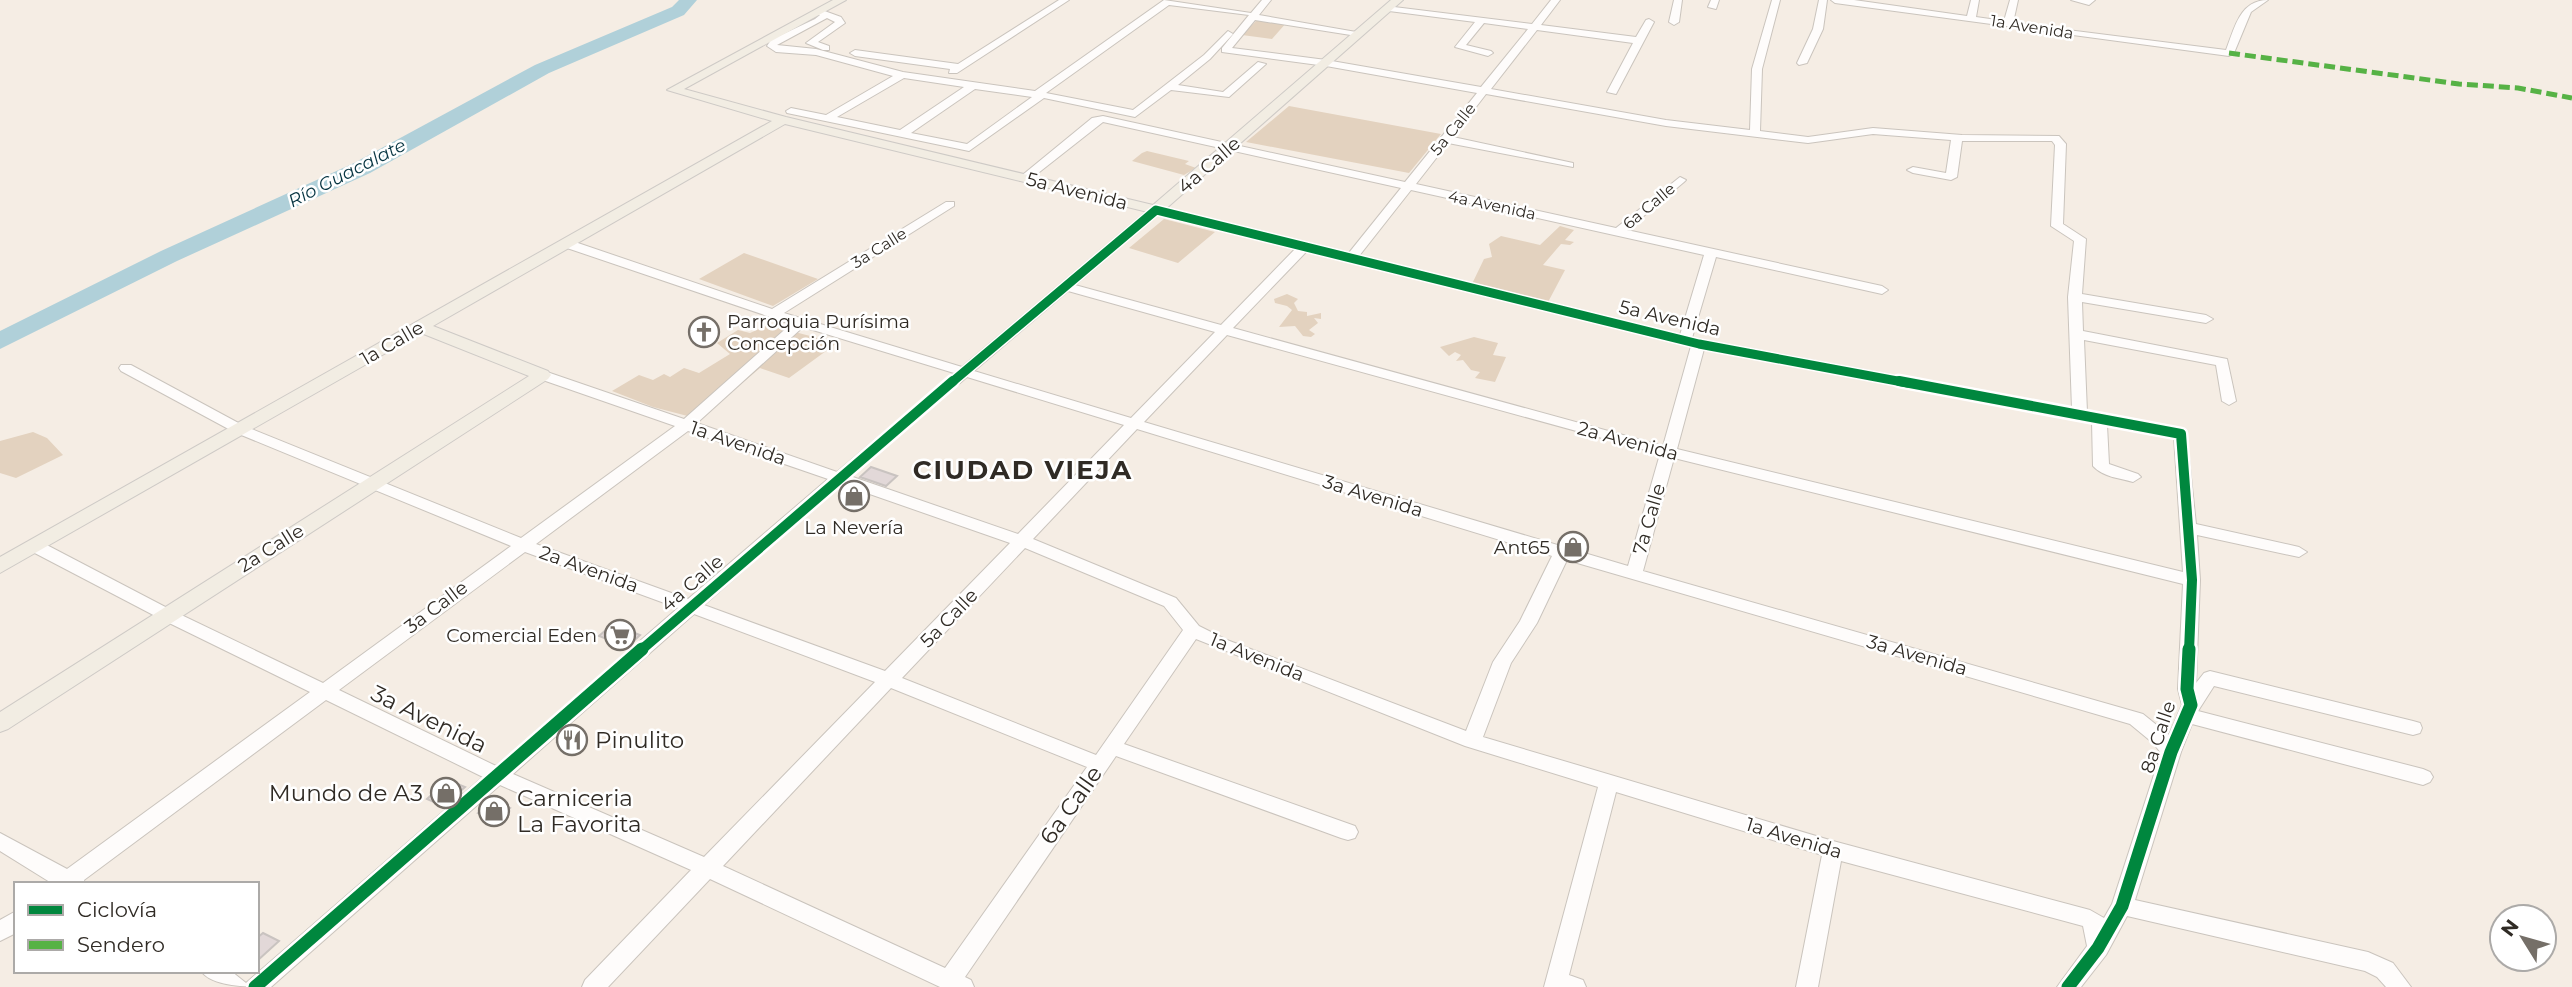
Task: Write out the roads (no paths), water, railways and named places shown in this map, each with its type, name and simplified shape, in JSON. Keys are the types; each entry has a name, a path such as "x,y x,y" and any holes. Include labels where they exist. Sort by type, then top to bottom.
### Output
{"main road":[{"path":"823,13 841,0"},
{"name":"4a Calle","path":"1156,210 1357,33 1394,4"},
{"name":"5a Avenida","path":"823,13 673,90 787,115 1024,179 1156,210"},
{"name":"1a Calle","path":"0,566 568,244 787,115"},
{"name":"1a Avenida","path":"420,327 542,375"},
{"name":"2a Calle","path":"0,723 542,375"}],"street":[{"path":"942,78 1065,0"},
{"path":"1257,0 1251,15 1225,50 1326,63 1665,123 1808,140 1873,131 1957,138 2014,136 2058,140 2057,226 2080,239 2075,298 2080,415"},
{"path":"960,67 814,46 811,43 840,23 838,19 823,13 818,21 774,42 772,46 776,49 816,52 898,74 942,78 1135,114 1209,55 1267,0"},
{"name":"5a Calle","path":"1350,259 1405,186 1446,139 1556,0"},
{"path":"1674,22 1678,0"},
{"path":"1755,134 1757,69 1776,0"},
{"path":"1802,63 1818,29 1823,0"},
{"name":"1a Avenida","path":"1835,0 2229,53 2247,10 2264,0"},
{"path":"1970,18 1975,0"},
{"path":"2008,24 2014,0"},
{"path":"2075,0 2091,0"},
{"path":"787,115 829,118 970,148 1168,1 1357,33"},
{"path":"1394,4 1481,21 1641,41"},
{"path":"1481,21 1460,47 1488,53"},
{"path":"1612,92 1641,41 1648,22"},
{"path":"1209,55 1292,69"},
{"path":"829,118 898,74 911,62"},
{"path":"1170,87 1225,95 1261,64"},
{"path":"902,134 975,84"},
{"name":"4a Avenida","path":"1024,179 1103,118 1882,290"},
{"path":"1913,170 1951,177 1957,138"},
{"path":"1446,139 1569,165"},
{"name":"6a Calle","path":"1617,233 1680,180"},
{"name":"3a Calle","path":"773,314 950,204"},
{"name":"5a Avenida","path":"1156,210 1692,342 2181,434"},
{"name":"4a Calle","path":"254,987 840,477 1156,210"},
{"name":"3a Avenida","path":"568,244 773,314 965,370 1135,424 1562,553 2136,719 2160,737 2171,752"},
{"name":"5a Calle","path":"593,987 705,867 889,680 1303,248"},
{"name":"7a Calle","path":"1634,573 1668,452 1710,253"},
{"name":"2a Avenida","path":"1067,287 1668,452 2192,580"},
{"path":"2075,298 2206,319"},
{"name":"3a Calle","path":"69,882 521,544 686,425 801,322"},
{"path":"2076,334 2222,362 2229,401"},
{"name":"2a Avenida","path":"127,368 239,429 372,484 521,544 889,680 1099,764"},
{"name":"1a Avenida","path":"542,375 1022,541 1170,602 1193,630 1221,644 1472,741 1833,850 2090,919 2096,925 2098,948"},
{"path":"2099,418 2101,466 2106,470 2133,477"},
{"name":"8a Calle","path":"2068,987 2098,948 2122,906 2171,752 2189,710 2187,689 2192,580 2181,434"},
{"path":"2188,528 2299,552"},
{"name":"3a Avenida","path":"35,546 167,615 499,776 705,867 941,982"},
{"path":"1472,741 1502,662 1528,623 1562,553"},
{"name":"6a Calle","path":"941,982 1193,630"},
{"path":"2413,728 2210,678 2189,710 2423,777"},
{"path":"1111,747 1348,832"},
{"path":"1562,985 1609,781"},
{"path":"0,841 69,882"},
{"path":"1807,987 1833,850"},
{"path":"2122,906 2368,962 2385,970 2400,987"},
{"path":"215,973 236,987"}],"waterway":[{"name":"Río Guacalate","path":"0,341 169,256 362,168 542,69 678,11 689,0"}],"place":[{"name":"Parroquia Purísima Concepción","path":"704,332"},
{"name":"La Nevería","path":"854,496"},
{"name":"Ant65","path":"1573,547"},
{"name":"Comercial Eden","path":"620,635"},
{"name":"Pinulito","path":"572,740"},
{"name":"Mundo de A3","path":"446,793"},
{"name":"Carniceria La Favorita","path":"494,811"}],"district":[{"name":"CIUDAD VIEJA","path":"1023,470"}]}
